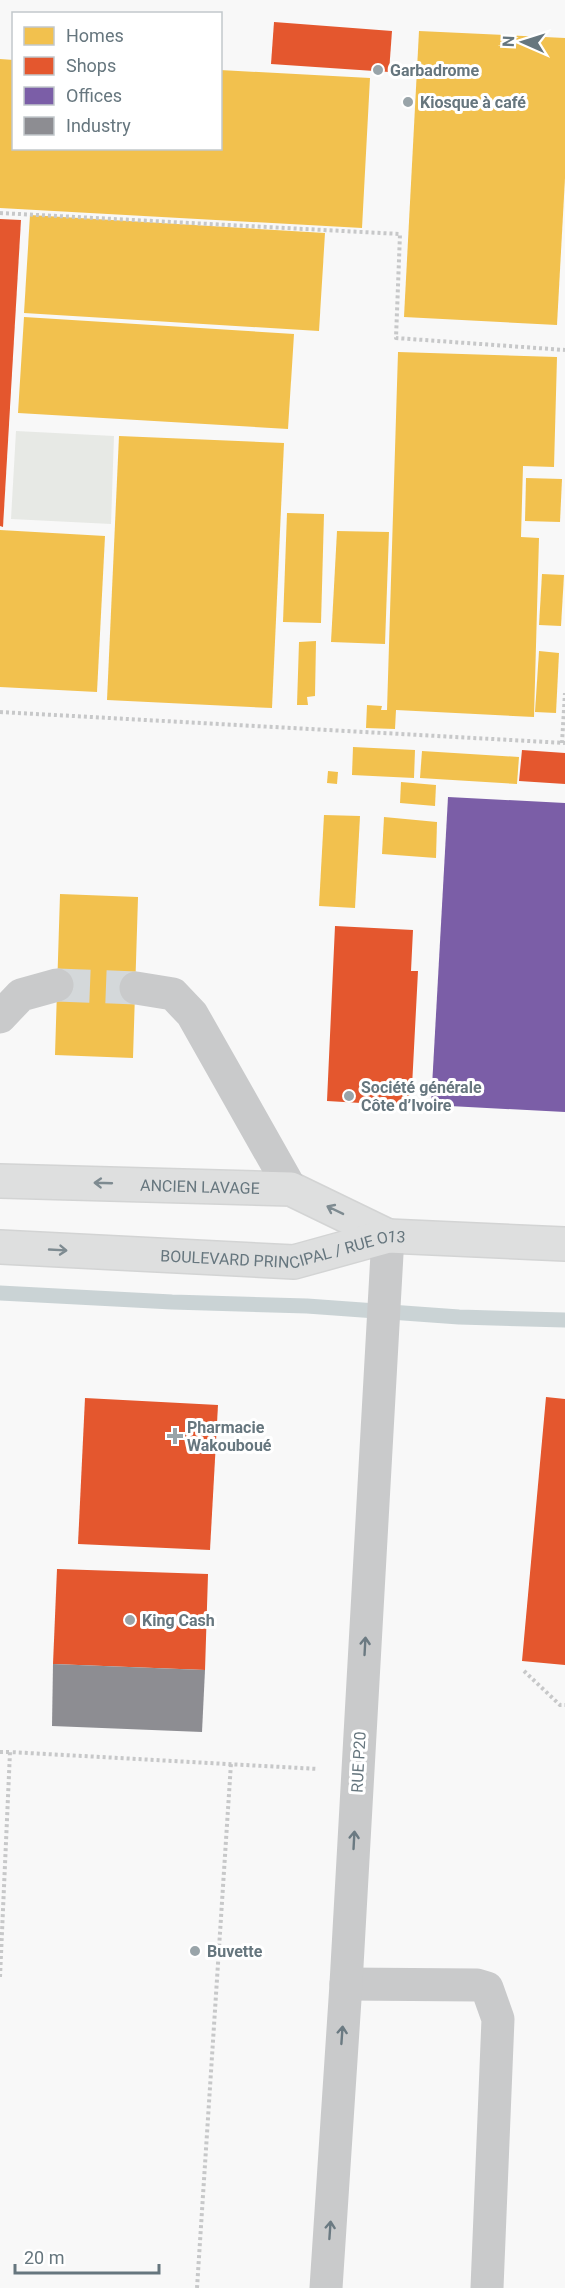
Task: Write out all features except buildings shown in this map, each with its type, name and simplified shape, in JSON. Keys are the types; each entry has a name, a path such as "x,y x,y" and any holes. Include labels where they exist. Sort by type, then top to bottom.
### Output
{"main road":[{"name":"ANCIEN LAVAGE","path":"0,1180 291,1188 388,1236"},
{"name":"BOULEVARD PRINCIPAL / RUE O13","path":"0,1247 294,1262 388,1236 565,1244"}],"street":[{"path":"0,1017 21,995 57,985"},
{"path":"136,988 172,994 192,1014 291,1188"},
{"name":"RUE P20","path":"326,2288 346,1984 388,1236"},
{"path":"346,1984 477,1985 487,1988 493,2000 498,2019 487,2288"}],"path":[{"path":"0,213 400,234 396,338 565,350"},
{"path":"0,712 564,743 565,693"},
{"path":"524,1671 560,1705 565,1705"},
{"path":"0,1752 231,1763 357,1772"},
{"path":"0,1977 10,1752"},
{"path":"197,2288 231,1763"}],"shaded area":[{"path":"16,431 114,436 111,524 11,519"}],"waterway":[{"path":"0,1293 307,1306 459,1317 565,1320"}],"tunnel":[{"path":"57,985 136,988"}],"place":[{"name":"Garbadrome","path":"378,70"},
{"name":"Kiosque à café","path":"408,102"},
{"name":"Société générale Côte d’Ivoire","path":"349,1096"},
{"name":"Pharmacie Wakouboué","path":"175,1436"},
{"name":"King Cash","path":"130,1620"},
{"name":"Buvette","path":"195,1951"}]}
